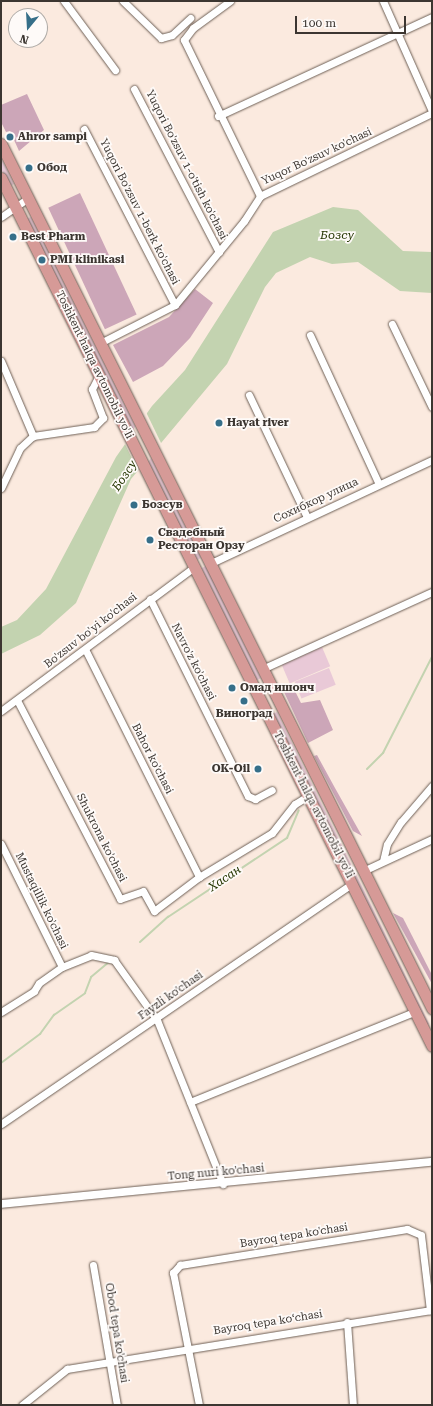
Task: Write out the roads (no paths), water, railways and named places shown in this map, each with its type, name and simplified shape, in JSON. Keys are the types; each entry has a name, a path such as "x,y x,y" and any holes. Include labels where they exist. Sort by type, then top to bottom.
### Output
{"highway":[{"name":"Toshkent halqa avtomobil yo'li","path":"1,144 209,564 432,1008"},
{"name":"Toshkent halqa avtomobil yo'li","path":"1,178 416,1011 432,1046"},
{"path":"259,698 273,691"}],"street":[{"path":"64,1 115,70"},
{"path":"123,1 161,38 172,35 190,18"},
{"path":"230,1 193,28 184,40 218,116 260,196"},
{"path":"382,1 399,33 432,112"},
{"path":"218,116 432,17"},
{"name":"Yuqori Bo'zsuv 1-o'tish ko'chasi","path":"134,89 218,252"},
{"name":"Yuqor Bo'zsuv ko'chasi","path":"100,343 175,305 218,252 260,196 432,112"},
{"name":"Yuqori Bo'zsuv 1-berk ko'chasi","path":"84,129 175,305"},
{"path":"1,217 28,198"},
{"path":"392,324 432,406"},
{"path":"310,335 379,484"},
{"path":"1,361 33,436"},
{"path":"1,488 20,448 33,436 94,427 103,418 92,389 99,375"},
{"path":"249,395 307,517"},
{"name":"Сохибкор улица","path":"209,564 432,460"},
{"name":"Bo'zsuv bo'yi ko'chasi","path":"1,711 86,651 150,599 194,567"},
{"path":"262,668 432,592"},
{"name":"Navro'z ko'chasi","path":"150,599 248,796 255,799 272,790"},
{"name":"Bahor ko'chasi","path":"86,651 199,877"},
{"name":"Shukrona ko'chasi","path":"17,700 120,899 143,891 154,911 199,877 272,833 295,804 308,796"},
{"path":"383,861 387,844 401,822 432,786"},
{"path":"363,871 432,839"},
{"name":"Mustaqillik ko'chasi","path":"1,844 62,967"},
{"name":"Fayzli ko'chasi","path":"1,1124 157,1020 352,884"},
{"path":"1,1012 34,991 39,983 62,967 91,954 114,960 157,1020 223,1184"},
{"path":"190,1102 416,1011"},
{"name":"Tong nuri ko'chasi","path":"1,1204 223,1184 432,1162"},
{"name":"Bayroq tepa ko'chasi","path":"186,1348 173,1273 175,1267 407,1229 421,1235 431,1310"},
{"name":"Obod tepa ko'chasi","path":"94,1265 108,1360 117,1405"},
{"name":"Bayroq tepa koʻchasi","path":"22,1405 67,1369 108,1360 431,1310"},
{"path":"347,1322 353,1405"},
{"path":"186,1348 198,1405"}],"water":[{"name":"Бозсу","path":"333,207 358,210 403,251 432,252 432,293 400,291 358,262 332,264 310,257 276,273 265,287 227,364 131,479 76,603 40,635 1,654 1,627 17,620 46,589 116,457 152,406 185,370 273,232"}],"waterway":[{"name":"Хасан","path":"367,769 383,753 432,657"},
{"name":"Хасан","path":"140,942 168,917 287,838 299,810"},
{"name":"Хасан","path":"1,1063 40,1034 54,1015 85,993 91,977 109,962"}],"place":[{"name":"Ahror sampi","path":"10,137"},
{"name":"Обод","path":"29,168"},
{"name":"Best Pharm","path":"13,237"},
{"name":"PMI klinikasi","path":"42,260"},
{"name":"Hayat river","path":"219,423"},
{"name":"Бозсув","path":"134,505"},
{"name":"Свадебный Ресторан Орзу","path":"150,540"},
{"name":"Омад ишонч","path":"232,688"},
{"name":"Виноград","path":"244,701"},
{"name":"OK-Oil","path":"258,769"}]}
